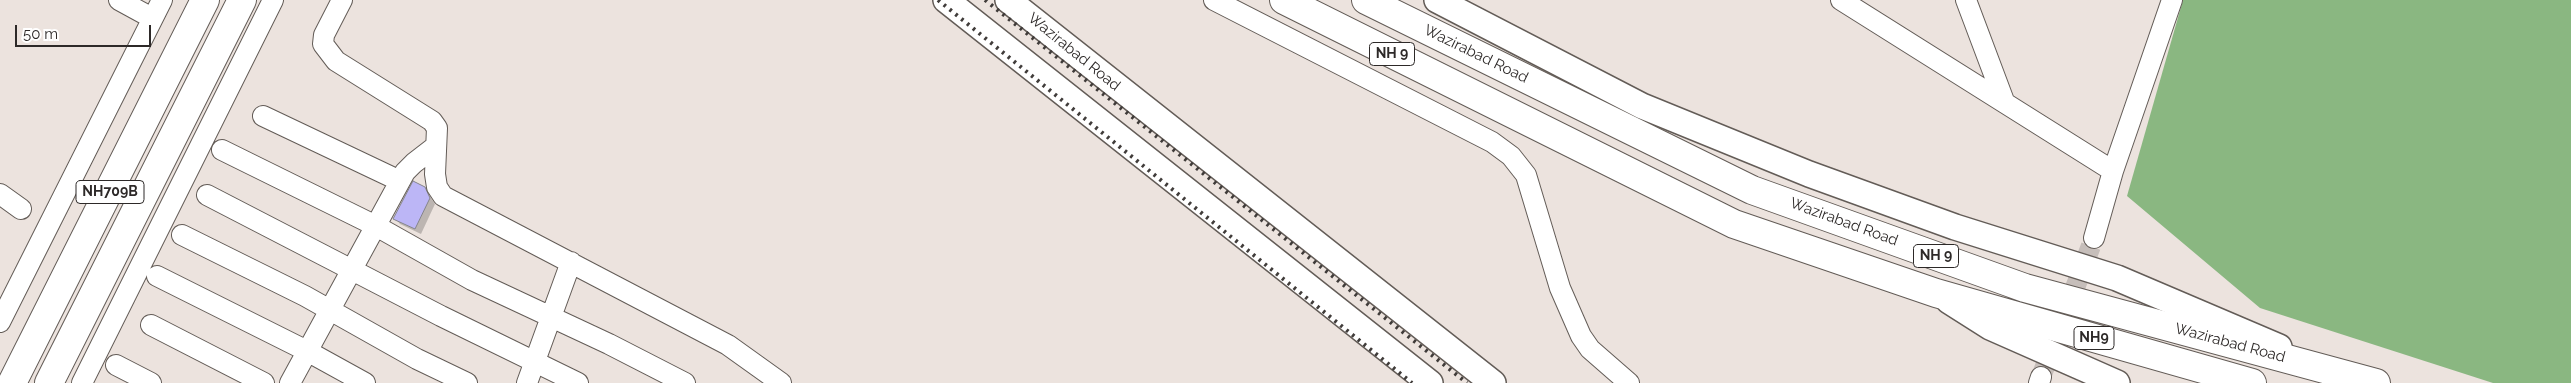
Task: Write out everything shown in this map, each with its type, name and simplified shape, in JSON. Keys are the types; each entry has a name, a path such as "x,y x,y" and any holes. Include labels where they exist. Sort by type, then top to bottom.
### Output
{"highway":[{"name":"NH709B","path":"12,383 205,0"},
{"name":"NH709B","path":"49,383 242,0"},
{"name":"NH 9","path":"1284,0 1734,224 1936,293"},
{"name":"Wazirabad Road","path":"1366,0 1752,190 2025,288 2376,383"},
{"name":"NH9","path":"1936,293 2252,383"}],"main road":[{"path":"946,0 1430,383"},
{"name":"Wazirabad Road","path":"1008,0 1493,383"},
{"path":"1437,0 1642,106 1809,174 1955,227 2117,278 2336,372"},
{"path":"1936,293 1990,327 2117,383"}],"street":[{"path":"119,0 152,18"},
{"path":"0,322 162,0"},
{"path":"82,383 273,0"},
{"path":"342,0 324,35 323,44 327,52 336,62 432,121 437,128 435,174 437,187 443,196 728,345 781,383"},
{"path":"1214,0 1492,142 1511,156 1526,175 1560,288 1581,336 1590,348 1629,383"},
{"path":"1841,0 2113,171"},
{"path":"1966,0 2004,101"},
{"path":"2094,238 2113,171 2172,0"},
{"path":"263,116 400,181"},
{"path":"290,383 400,181 414,162 436,146"},
{"path":"222,150 376,226 472,280 550,316 685,383"},
{"path":"0,194 22,209"},
{"path":"207,195 578,383"},
{"path":"182,235 330,310 417,359 467,383"},
{"path":"527,383 571,262"},
{"path":"157,276 308,351 365,383"},
{"path":"151,325 264,383"},
{"path":"116,365 152,383"}],"green space":[{"path":"2183,0 2571,0 2571,383 2493,383 2260,308 2127,196"}],"building":[{"path":"413,181 425,187 430,198 415,229 393,219"}],"tunnel":[{"path":"2041,377 2094,238"}],"railway":[{"path":"938,0 1412,383"},
{"path":"985,0 1467,383"}]}
